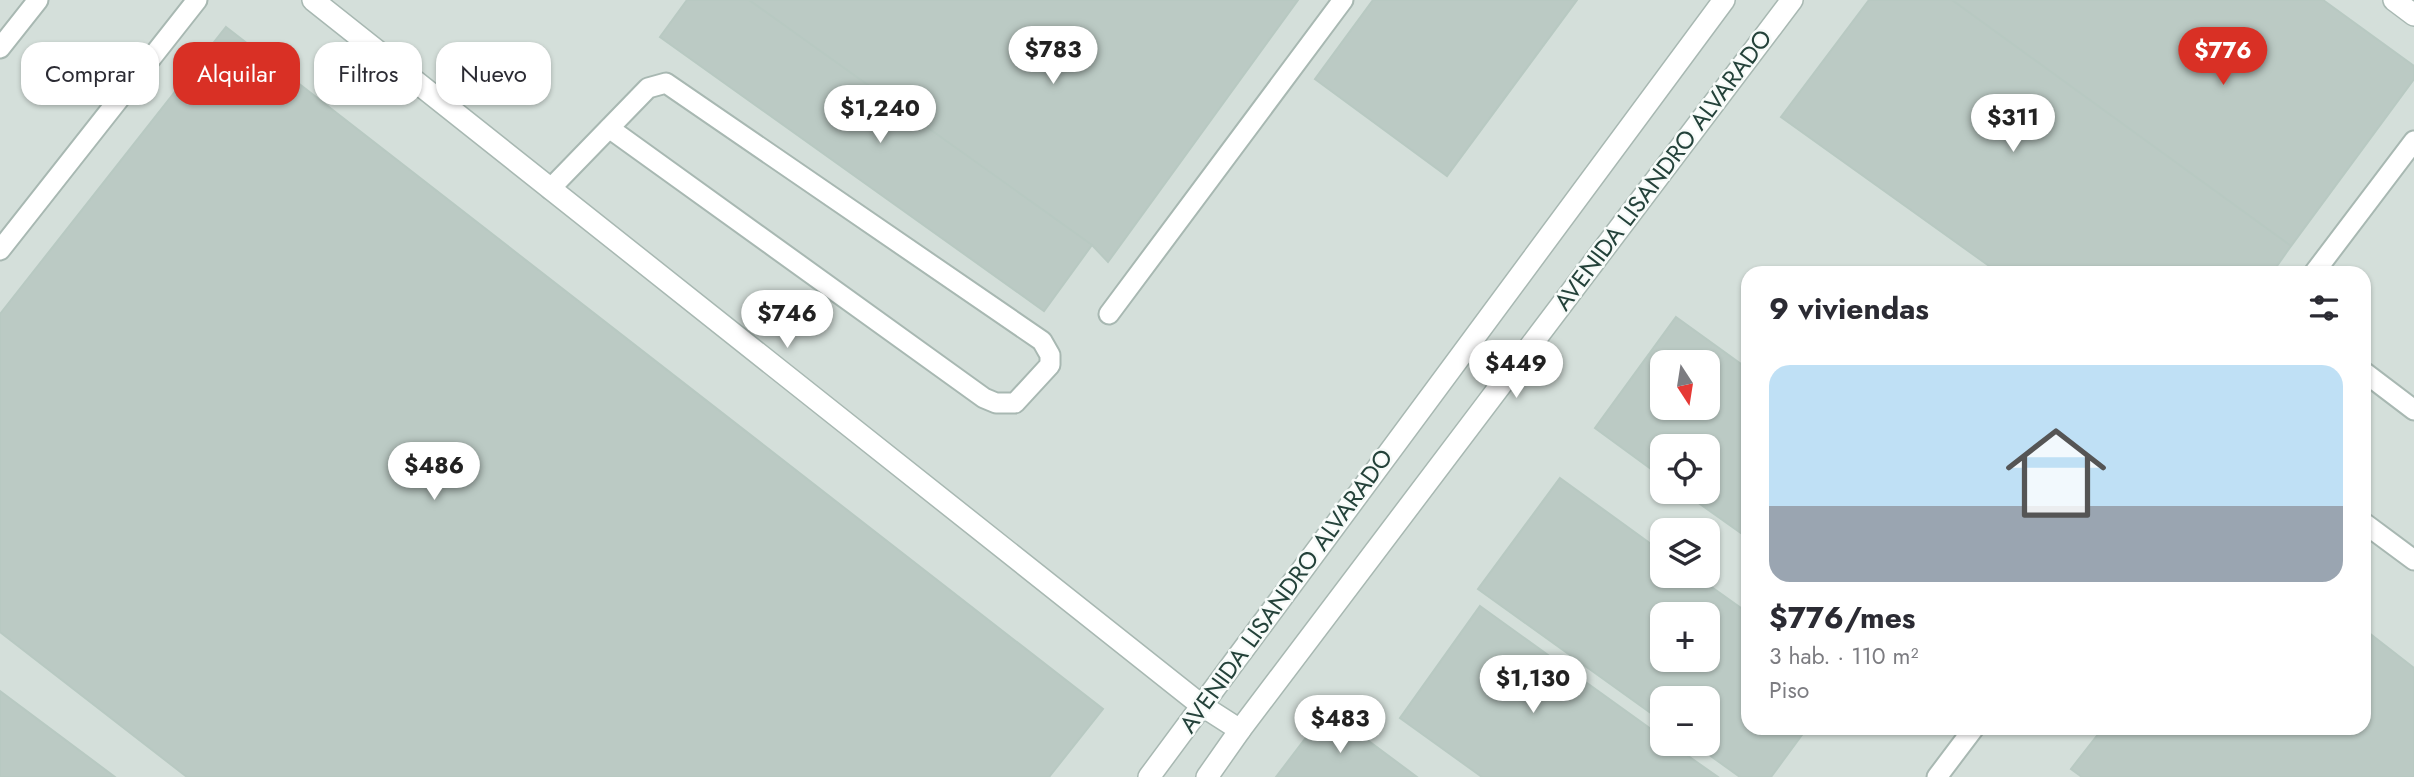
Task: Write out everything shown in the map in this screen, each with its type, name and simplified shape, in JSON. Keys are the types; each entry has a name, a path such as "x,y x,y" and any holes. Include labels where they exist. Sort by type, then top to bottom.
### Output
{"street":[{"path":"313,0 1201,705 1240,730"},
{"name":"AVENIDA LISANDRO ALVARADO","path":"1149,777 1724,0"},
{"name":"AVENIDA LISANDRO ALVARADO","path":"1208,777 1240,730 1791,0"},
{"path":"2394,0 2414,15"}],"lane":[{"path":"0,48 38,0"},
{"path":"0,250 197,0"},
{"path":"1109,314 1343,0"},
{"path":"550,189 609,128 648,88 666,83 1042,341 1050,355 1050,365 1015,403 984,398 609,128"},
{"path":"2319,266 2414,141"},
{"path":"2371,378 2414,410"},
{"path":"2371,528 2414,561"},
{"path":"1937,777 1969,735"}],"shaded area":[{"path":"0,0 2414,0 2414,777 0,777"}],"building":[{"path":"687,0 749,0 1092,245 1044,311 660,37"},
{"path":"749,0 1298,0 1108,262 1092,245"},
{"path":"1373,0 1577,0 1447,176 1315,79"},
{"path":"1869,0 1952,0 2291,246 2277,266 1989,266 1781,117"},
{"path":"1952,0 2323,0 2414,66 2414,79 2291,246"},
{"path":"226,27 245,42 214,42"},
{"path":"300,85 314,95 314,105 326,105 1103,709 1049,777 187,777 0,632 0,314 173,94 173,105 300,105"},
{"path":"1676,317 1741,364 1741,533 1700,504 1720,504 1720,434 1650,434 1650,468 1595,428 1650,353 1650,420 1720,420 1720,350 1652,350"},
{"path":"1560,478 1650,543 1650,588 1713,588 1741,608 1741,735 1802,735 1771,777 1740,777 1711,756 1720,756 1720,686 1650,686 1650,712 1478,589"},
{"path":"1480,606 1650,728 1650,756 1688,756 1718,777 1482,777 1400,718"},
{"path":"2371,634 2414,668 2414,777 2082,777 2071,769 2098,735 2371,735"},
{"path":"0,691 115,777 0,777"},
{"path":"1327,710 1417,777 1276,777"}]}
